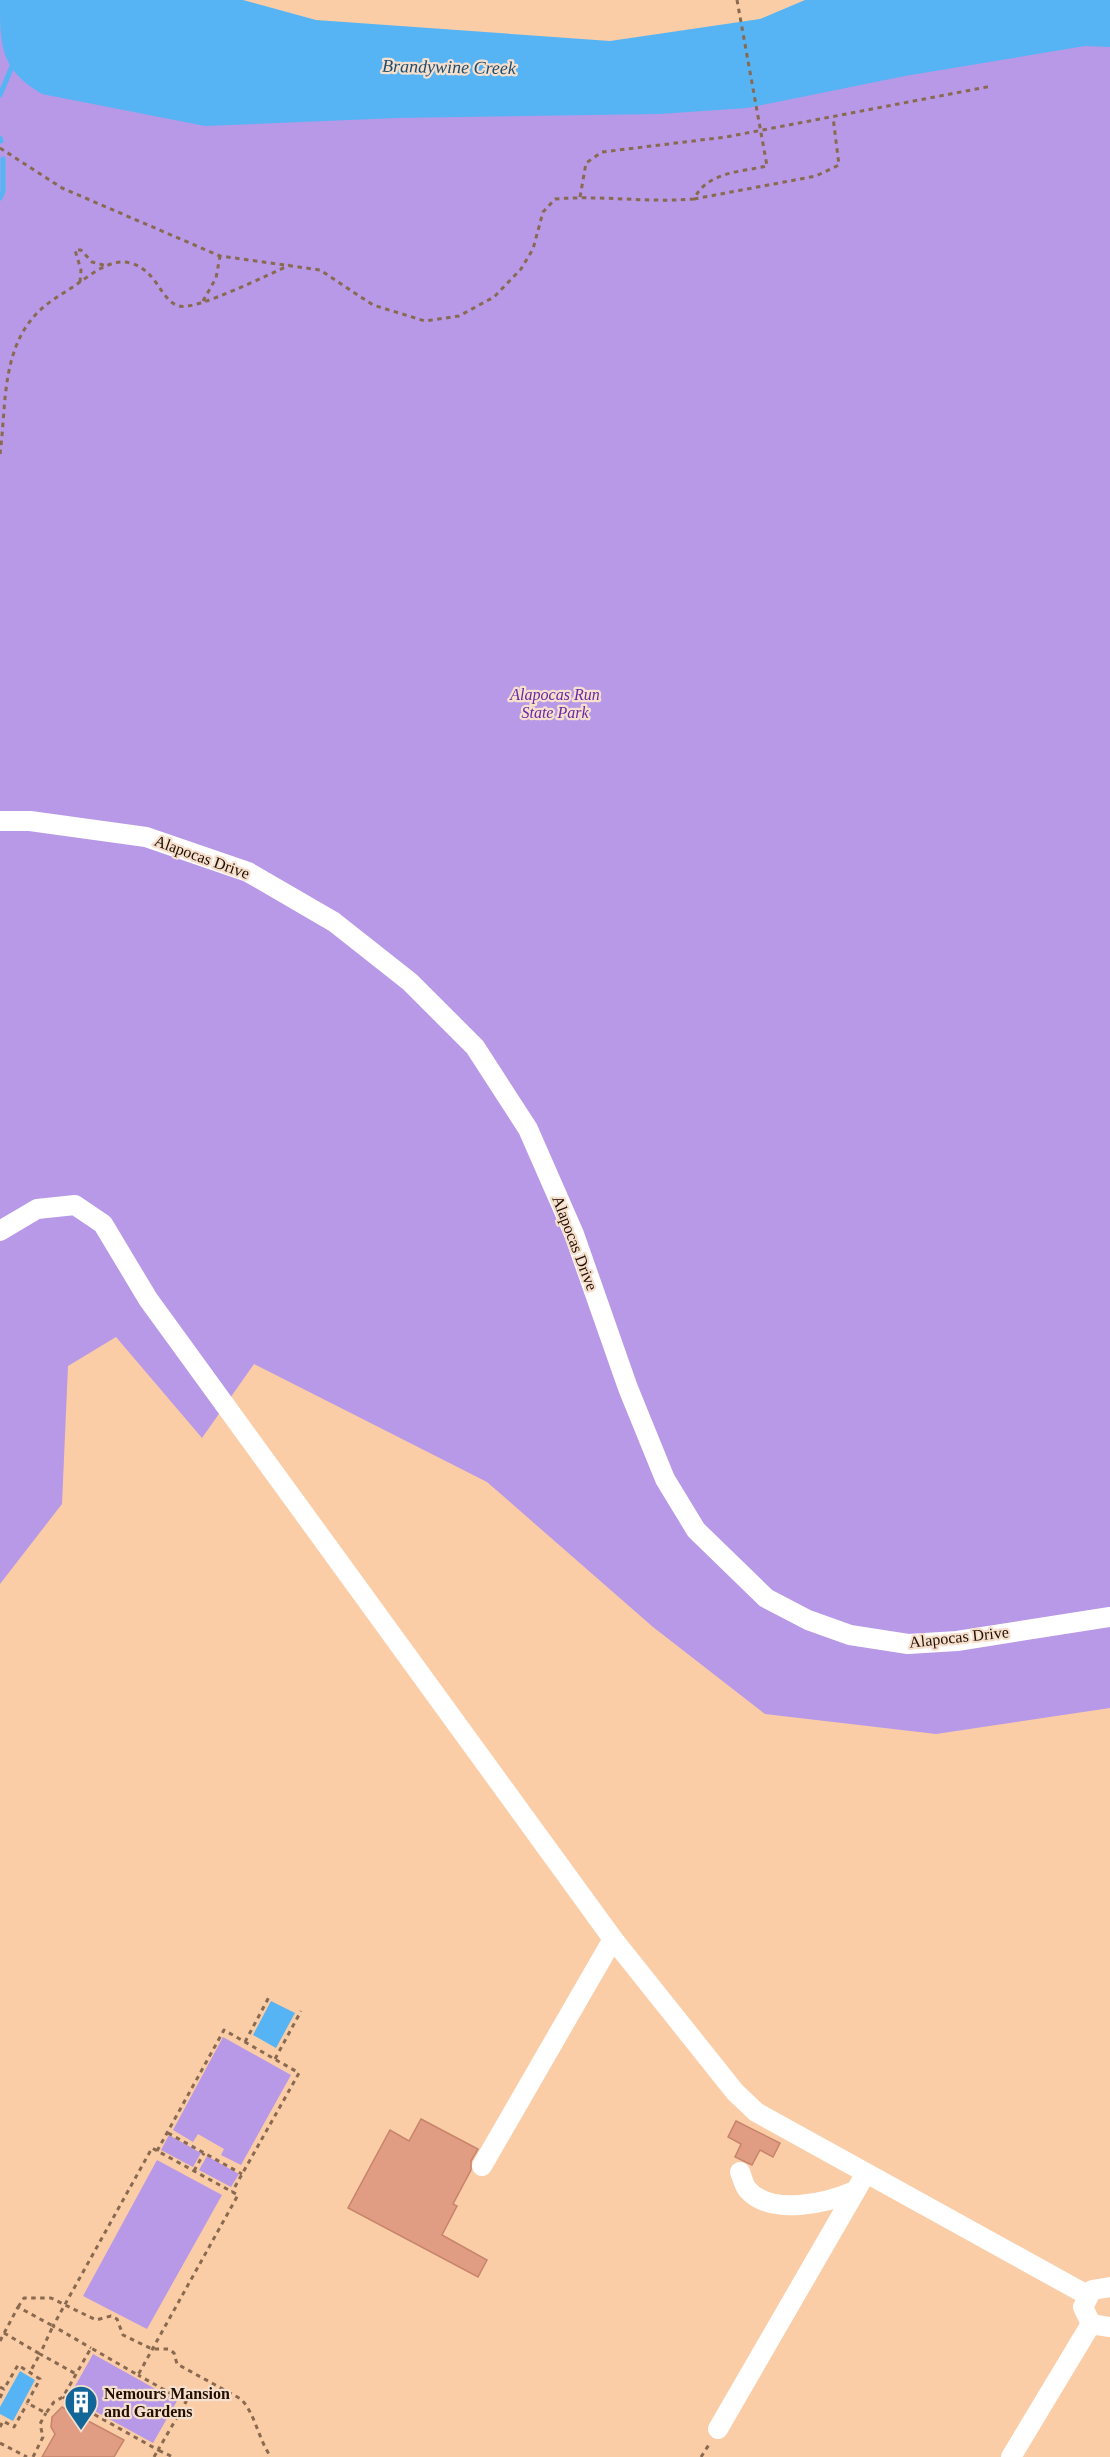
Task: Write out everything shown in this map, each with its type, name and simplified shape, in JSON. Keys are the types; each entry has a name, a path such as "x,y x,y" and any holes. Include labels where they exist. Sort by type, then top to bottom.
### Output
{"street":[{"name":"Alapocas Drive","path":"0,820 30,821 146,837 248,872 334,922 410,982 443,1014 475,1047 528,1129 574,1234 628,1388 665,1479 696,1530 766,1598 807,1620 850,1635 908,1644 957,1641 1110,1617"},
{"path":"0,1232 37,1209 75,1205 103,1224 147,1299 612,1939 735,2092 756,2112 1087,2295"},
{"path":"482,2166 612,1939"},
{"path":"740,2172 747,2189 764,2201 794,2206 832,2201 855,2191"},
{"path":"718,2429 866,2173"},
{"path":"1011,2457 1101,2325 1083,2307 1087,2295 1098,2287 1110,2288"}],"path":[{"path":"694,199 700,187 715,177 767,166 737,0"},
{"path":"580,197 586,164 602,152 726,137 992,86"},
{"path":"0,148 63,188 220,255 251,262 292,264 320,270 373,305 424,321 459,316 494,297 521,269 533,249 543,212 555,199 580,197 662,202 694,199 816,176 839,165 833,117"},
{"path":"80,282 81,270 75,250 81,250 92,262 108,266"},
{"path":"202,303 216,278 220,255"},
{"path":"0,454 7,375 13,350 26,328 45,306 80,282 108,266 128,262 148,270 170,302 181,307 202,303 292,264"},
{"path":"245,2042 269,1997"},
{"path":"275,2059 301,2011"},
{"path":"157,2151 224,2030 299,2073 232,2192"},
{"path":"168,2132 242,2174"},
{"path":"30,2373 53,2326 152,2148 238,2195 138,2375"},
{"path":"194,2171 204,2153"},
{"path":"0,2341 24,2298 51,2298 96,2320 111,2316 117,2319 123,2335 152,2349 169,2349 174,2353 177,2364 241,2399 252,2415 260,2438 271,2457"},
{"path":"18,2307 186,2402 154,2457"},
{"path":"4,2333 76,2374"},
{"path":"33,2457 43,2437 40,2424 54,2402 63,2397 91,2348"},
{"path":"0,2398 2,2388 18,2365 40,2379 14,2427 2,2420 0,2427"},
{"path":"63,2397 173,2457"},
{"path":"27,2403 46,2413"},
{"path":"0,2443 27,2457"}],"green space":[{"name":"Alapocas Run State Park","path":"0,0 485,69 1110,0 1110,1708 936,1734 765,1714 653,1627 487,1482 254,1364 202,1438 116,1337 68,1366 62,1504 0,1584"},
{"path":"223,2037 291,2075 241,2165 221,2155 224,2149 198,2134 193,2142 173,2130"},
{"path":"169,2135 201,2153 193,2167 161,2150"},
{"path":"207,2156 239,2174 231,2187 199,2170"},
{"path":"157,2160 222,2195 147,2329 83,2296"},
{"path":"93,2354 177,2401 153,2443 69,2397"}],"water":[{"name":"Brandywine Creek","path":"0,0 243,0 316,20 610,41 760,19 805,0 1110,0 1110,47 1085,46 905,76 747,108 659,114 397,118 205,126 42,94 18,75 5,55 2,43"},
{"path":"271,2001 295,2013 276,2048 253,2035"},
{"path":"20,2371 35,2380 13,2421 0,2414 0,2407"}],"building":[{"path":"421,2119 478,2149 471,2161 471,2170 453,2204 457,2206 442,2235 487,2260 478,2277 348,2208 390,2130 409,2141"},
{"path":"736,2121 780,2143 773,2157 760,2150 752,2165 735,2157 741,2144 728,2137"},
{"name":"Nemours Mansion and Gardens","path":"62,2407 124,2440 114,2457 42,2457 55,2434 51,2427 52,2417"}],"waterway":[{"path":"0,95 13,64"},
{"path":"0,198 3,191 3,159"}],"place":[{"name":"Nemours Mansion and Gardens","path":"81,2431"}]}
